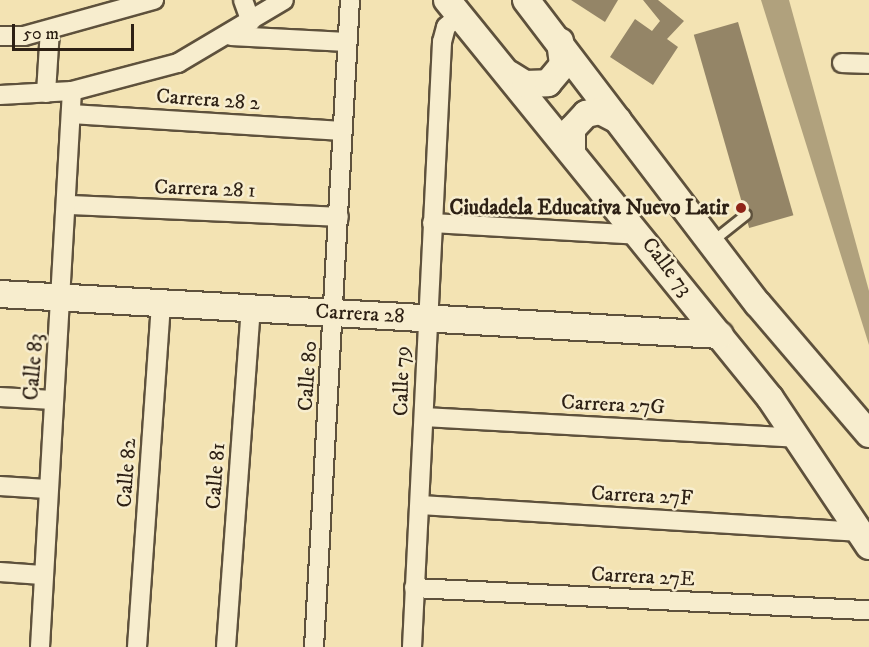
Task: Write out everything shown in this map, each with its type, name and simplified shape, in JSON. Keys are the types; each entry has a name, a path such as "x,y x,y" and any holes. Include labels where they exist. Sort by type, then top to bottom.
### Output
{"main road":[{"path":"526,0 560,41 712,241 869,434"},
{"name":"Calle 73","path":"453,7 642,236 800,438 865,539"},
{"path":"504,70 525,84 548,83 563,65 560,41"},
{"path":"572,150 572,129 586,114 600,111 618,120"},
{"name":"Carrera 28","path":"0,294 720,335"}],"street":[{"path":"0,36 50,30 154,0"},
{"path":"243,0 251,22"},
{"path":"0,95 72,91 178,63 231,36 284,0"},
{"name":"Calle 80","path":"314,647 350,0"},
{"name":"Calle 79","path":"411,647 421,505 426,317 443,37 453,7"},
{"path":"46,93 50,30"},
{"path":"231,36 347,42"},
{"path":"842,63 869,64"},
{"name":"Calle 83","path":"40,647 47,489 68,205 72,91"},
{"name":"Carrera 28 2","path":"71,114 342,131"},
{"name":"Carrera 28 1","path":"68,205 339,217"},
{"path":"432,223 642,236"},
{"name":"Calle 82","path":"137,647 161,302"},
{"name":"Calle 81","path":"226,647 251,307"},
{"path":"0,397 53,400"},
{"name":"Carrera 27G","path":"424,417 800,438"},
{"path":"0,486 47,489"},
{"name":"Carrera 27F","path":"421,505 865,539"},
{"path":"0,572 42,575"},
{"name":"Carrera 27E","path":"414,588 869,610"}],"lane":[{"path":"712,241 746,214"}],"shaded area":[{"path":"761,0 789,0 869,291 869,345"}],"building":[{"path":"571,0 618,0 605,22"},
{"path":"643,0 658,0 684,21 667,39 678,47 653,85 610,57 635,19 652,31 660,21"},
{"path":"738,22 793,215 749,228 694,35"}],"place":[{"name":"Ciudadela Educativa Nuevo Latir","path":"741,208"}]}
